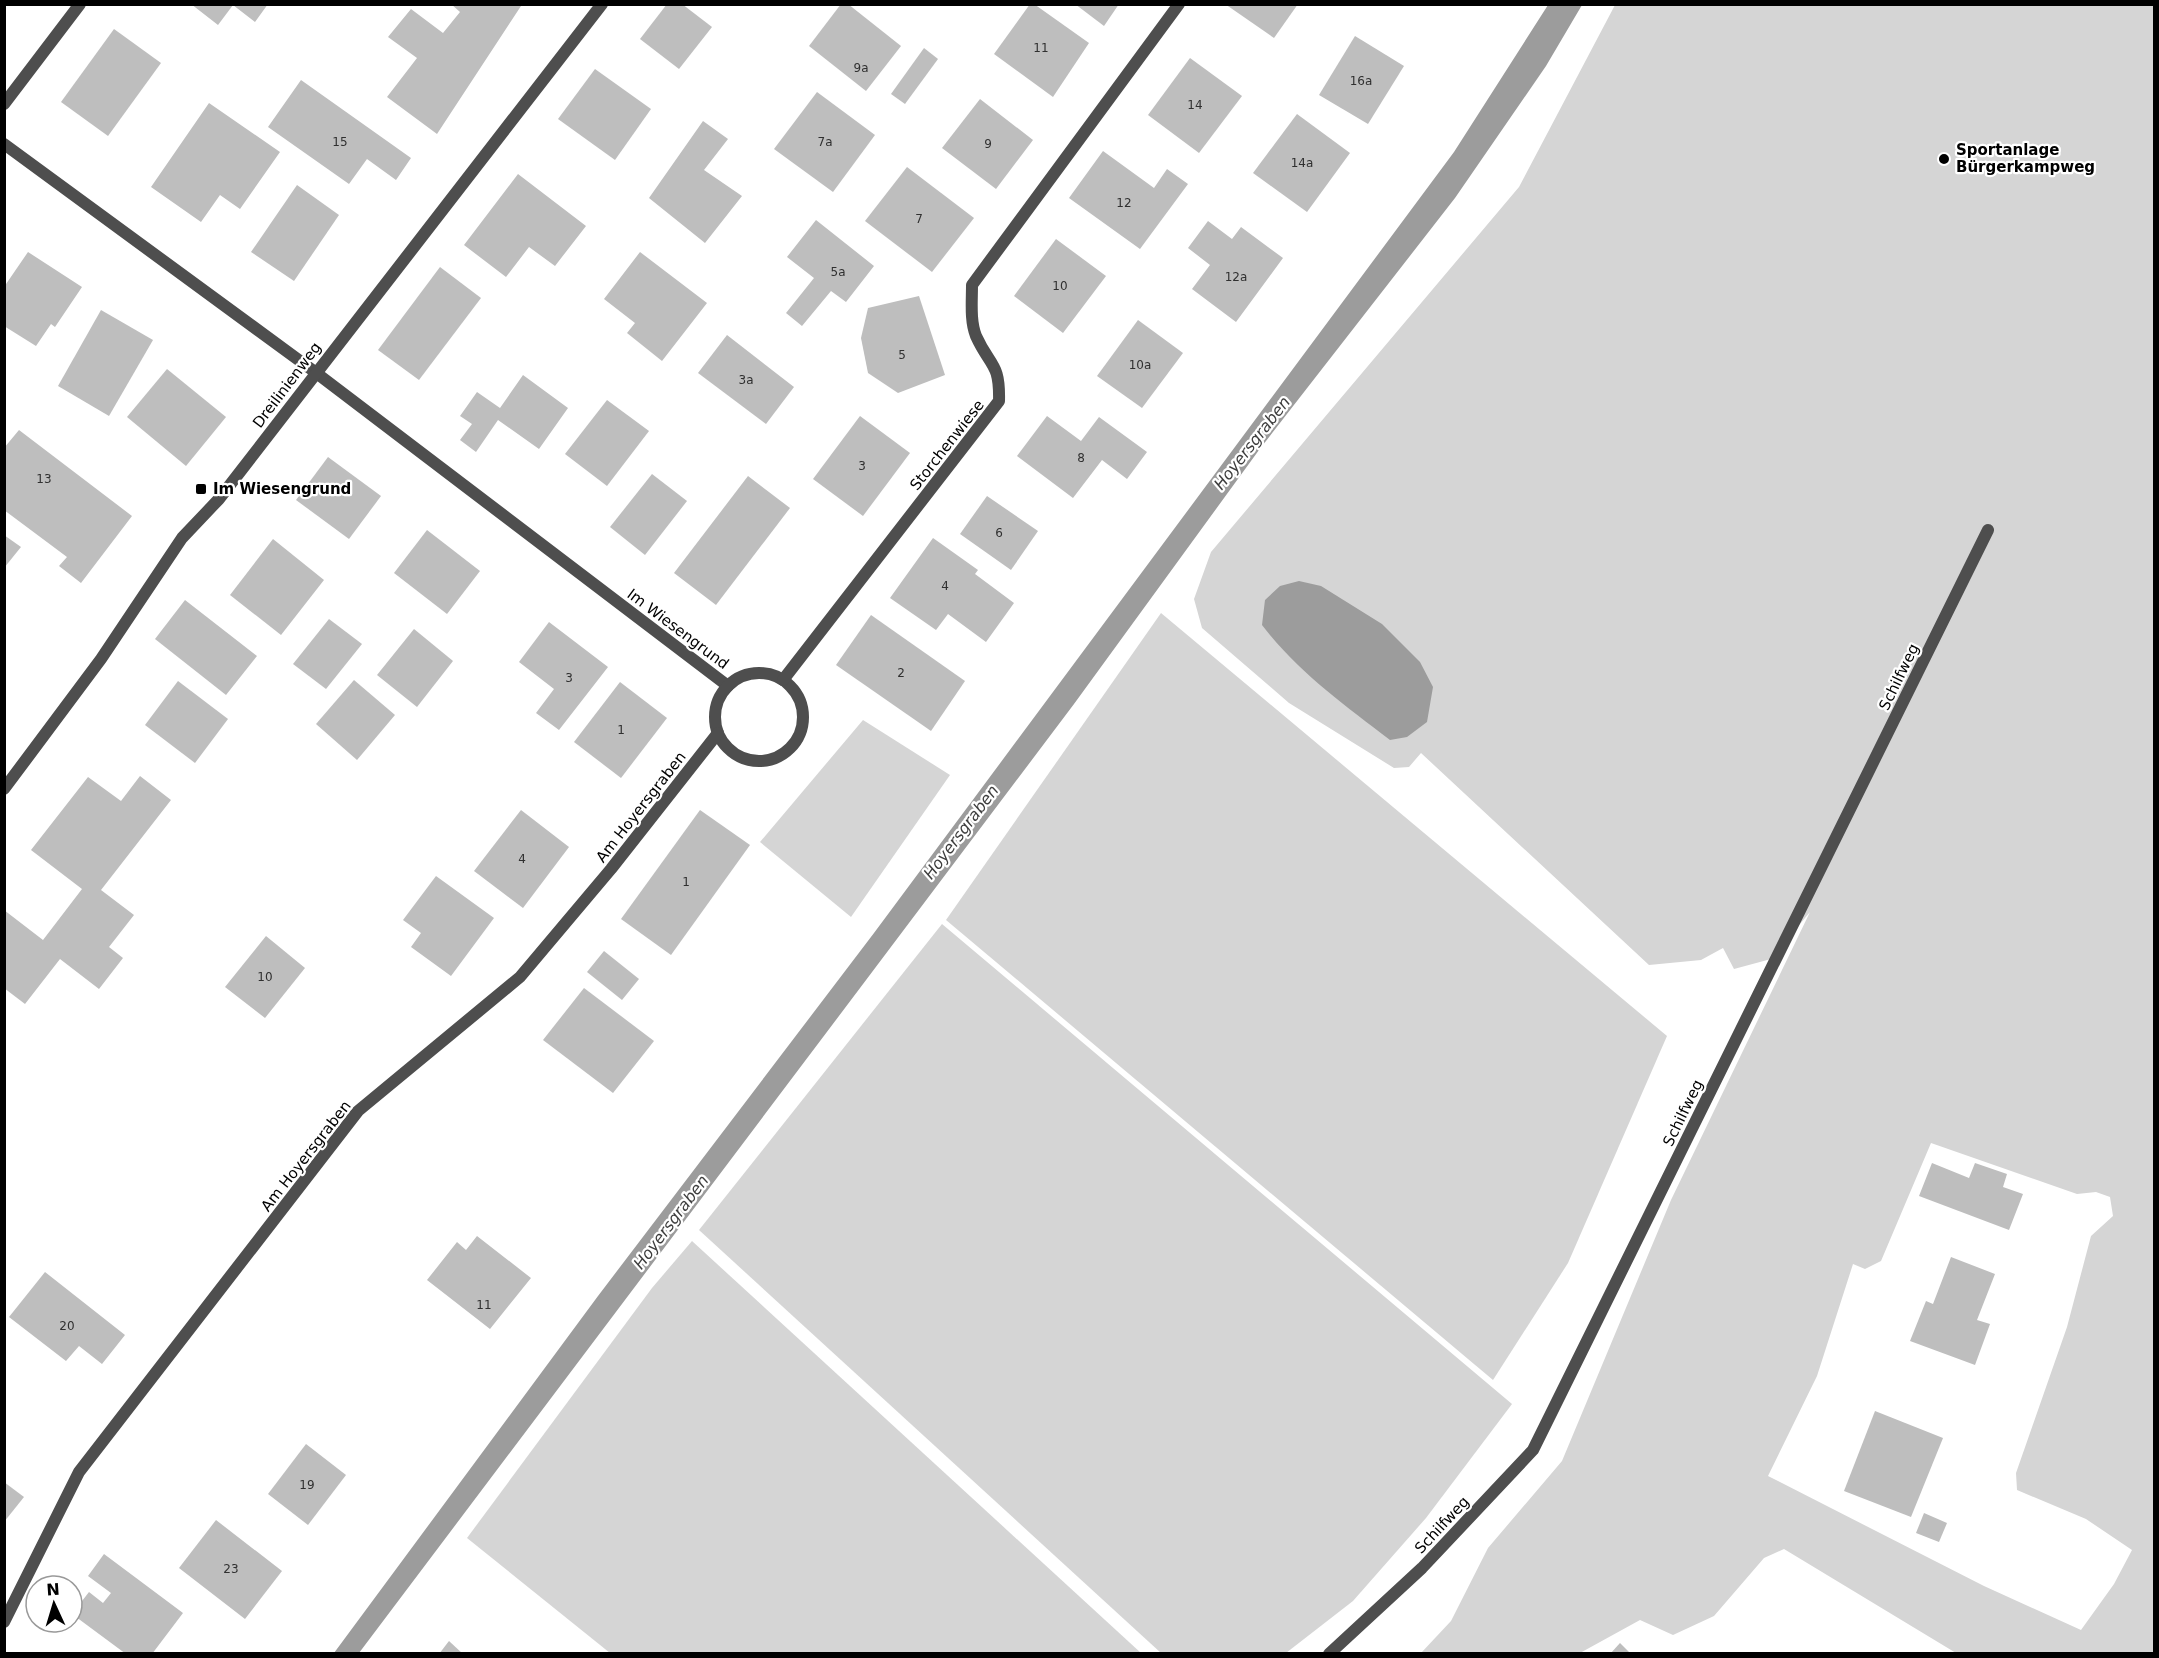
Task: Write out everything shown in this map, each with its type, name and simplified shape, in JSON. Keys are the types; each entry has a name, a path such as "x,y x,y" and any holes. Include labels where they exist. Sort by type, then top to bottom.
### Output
{"street":[{"path":"4,104 80,4"},
{"name":"Dreilinienweg","path":"4,789 101,659 182,538 219,499 602,4"},
{"name":"Storchenwiese","path":"783,680 999,401 997,368 976,335 972,315 972,285 1179,4"},
{"name":"Im Wiesengrund","path":"4,144 315,372 728,686"},
{"name":"Schilfweg","path":"1329,1653 1422,1568 1533,1450 1988,530"},
{"name":"Im Wiesengrund","path":"718,733 715,719 717,705 728,686 749,674 765,673 783,680"},
{"path":"718,733 726,746 746,758 768,759 786,752 800,733 803,716 797,695 783,680"},
{"name":"Am Hoyersgraben","path":"4,1622 79,1472 358,1111 520,977 611,869 718,733"}],"shaded area":[{"path":"1615,5 2154,5 2154,1653 1956,1653 1784,1549 1764,1558 1714,1616 1673,1635 1640,1620 1580,1653 1421,1653 1451,1621 1488,1548 1562,1461 1671,1200 1810,912 1771,959 1734,969 1723,948 1701,960 1649,965 1421,753 1409,767 1394,768 1289,703 1202,628 1194,599 1211,552 1519,187","holes":["1931,1143 2077,1194 2096,1192 2110,1197 2113,1216 2091,1236 2067,1327 2016,1473 2017,1490 2086,1519 2132,1550 2114,1584 2081,1630 1984,1586 1768,1476 1817,1376 1853,1264 1865,1269 1881,1261"]},
{"path":"1161,613 1667,1036 1568,1263 1493,1380 946,920"},
{"path":"863,720 950,775 851,917 760,842"},
{"path":"942,924 1512,1404 1426,1518 1353,1601 1286,1653 1161,1653 699,1230"},
{"path":"692,1241 1141,1653 610,1653 467,1538 652,1288"}],"water":[{"name":"Hoyersgraben","path":"1548,5 1582,5 1546,66 1455,198 1259,450 1074,704 359,1653 334,1653 598,1296 874,933 1454,152"},
{"path":"1299,581 1321,586 1382,624 1420,662 1433,687 1427,722 1407,737 1390,740 1322,687 1276,642 1262,625 1265,600 1280,586"}],"building":[{"path":"191,4 268,4 255,22 233,5 218,25"},
{"path":"451,4 521,6 437,134 387,97 417,58 388,37 411,9 443,33 460,12"},
{"path":"667,4 682,4 712,27 679,69 640,39"},
{"path":"841,4 848,4 901,46 866,91 809,46"},
{"path":"1030,4 1034,4 1089,43 1053,97 994,54"},
{"path":"1075,4 1119,4 1104,26"},
{"path":"1225,4 1298,4 1274,38"},
{"path":"114,29 161,63 108,136 61,102"},
{"path":"1355,36 1404,66 1368,124 1319,95"},
{"path":"924,48 938,59 905,104 891,94"},
{"path":"1190,58 1242,96 1199,153 1148,115"},
{"path":"595,69 651,109 615,160 558,119"},
{"path":"301,80 411,158 396,180 367,159 349,184 268,127"},
{"path":"817,92 875,135 833,192 774,149"},
{"path":"980,99 1033,140 996,189 942,148"},
{"path":"209,103 280,152 240,209 220,195 201,222 151,187"},
{"path":"1297,114 1350,153 1307,212 1253,173"},
{"path":"703,121 728,139 704,170 742,196 705,243 649,198"},
{"path":"1103,151 1154,188 1167,169 1188,184 1140,249 1069,198"},
{"path":"907,167 974,218 932,272 865,221"},
{"path":"518,174 586,226 555,266 529,247 506,277 464,245"},
{"path":"297,185 339,215 294,281 251,252"},
{"path":"816,220 874,266 846,302 831,291 802,326 786,313 814,278 787,257"},
{"path":"1208,221 1232,239 1241,227 1283,258 1236,322 1192,289 1210,265 1188,248"},
{"path":"1056,239 1106,276 1063,333 1014,296"},
{"path":"28,252 82,287 55,327 51,324 36,346 4,326 4,287"},
{"path":"640,252 707,303 662,361 627,333 635,323 604,299"},
{"path":"440,267 481,298 419,380 378,350"},
{"path":"919,296 945,375 898,393 868,373 861,338 868,308"},
{"path":"101,310 153,340 109,416 58,386"},
{"path":"1138,320 1183,353 1142,408 1097,376"},
{"path":"727,335 794,387 766,424 698,373"},
{"path":"167,369 226,417 186,466 127,417"},
{"path":"523,375 568,408 539,449 498,420 476,452 460,440 472,424 460,416 477,392 500,408"},
{"path":"607,400 649,431 607,486 565,454"},
{"path":"860,416 910,453 863,516 813,479"},
{"path":"1047,416 1081,441 1099,417 1147,452 1127,479 1102,460 1073,498 1017,456"},
{"path":"19,430 132,516 81,583 59,566 67,557 4,510 4,448"},
{"path":"328,457 381,496 349,539 296,500"},
{"path":"652,474 687,501 645,555 610,527"},
{"path":"748,476 790,508 716,605 674,573"},
{"path":"987,496 1038,531 1011,570 960,534"},
{"path":"427,530 480,571 447,614 394,573"},
{"path":"4,535 21,547 4,568"},
{"path":"933,538 978,570 975,574 1014,603 986,642 948,614 936,630 890,598"},
{"path":"273,539 324,580 281,635 230,595"},
{"path":"185,600 257,656 226,695 155,639"},
{"path":"871,615 965,681 931,731 836,665"},
{"path":"329,619 362,644 326,689 293,664"},
{"path":"549,622 608,667 559,730 536,713 554,689 519,662"},
{"path":"414,629 453,661 417,707 377,675"},
{"path":"354,680 395,715 357,760 316,724"},
{"path":"178,681 228,719 195,763 145,725"},
{"path":"620,682 667,718 621,778 574,742"},
{"path":"140,776 171,800 101,890 134,915 109,947 123,958 99,989 60,959 25,1004 4,988 4,910 43,940 82,889 31,850 88,777 121,801"},
{"path":"521,810 569,847 523,908 474,871"},
{"path":"700,810 750,845 671,955 621,919"},
{"path":"436,876 494,918 451,976 411,947 421,933 403,920"},
{"path":"266,936 305,968 265,1018 225,987"},
{"path":"604,951 639,979 622,1000 587,972"},
{"path":"584,988 654,1041 613,1093 543,1040"},
{"path":"1932,1163 1969,1178 1975,1163 2007,1174 2003,1187 2023,1194 2009,1230 1919,1196"},
{"path":"477,1236 531,1278 490,1329 427,1280 457,1242 466,1250"},
{"path":"1951,1257 1995,1274 1977,1320 1990,1324 1975,1365 1910,1341 1926,1301 1933,1304"},
{"path":"45,1272 125,1335 102,1364 79,1346 66,1361 9,1317"},
{"path":"1875,1411 1943,1438 1911,1517 1844,1491"},
{"path":"306,1444 346,1475 308,1525 268,1494"},
{"path":"4,1482 24,1497 4,1522"},
{"path":"1924,1513 1947,1523 1939,1542 1916,1533"},
{"path":"216,1520 282,1571 245,1619 179,1568"},
{"path":"104,1554 183,1613 152,1654 126,1654 84,1623 84,1598 89,1592 103,1603 111,1593 88,1576"},
{"path":"449,1641 463,1654 439,1654"},
{"path":"1620,1643 1631,1654 1610,1654"}],"place":[{"name":"Sportanlage Bürgerkampweg","path":"1944,159"},
{"name":"Im Wiesengrund","path":"201,489"}]}
